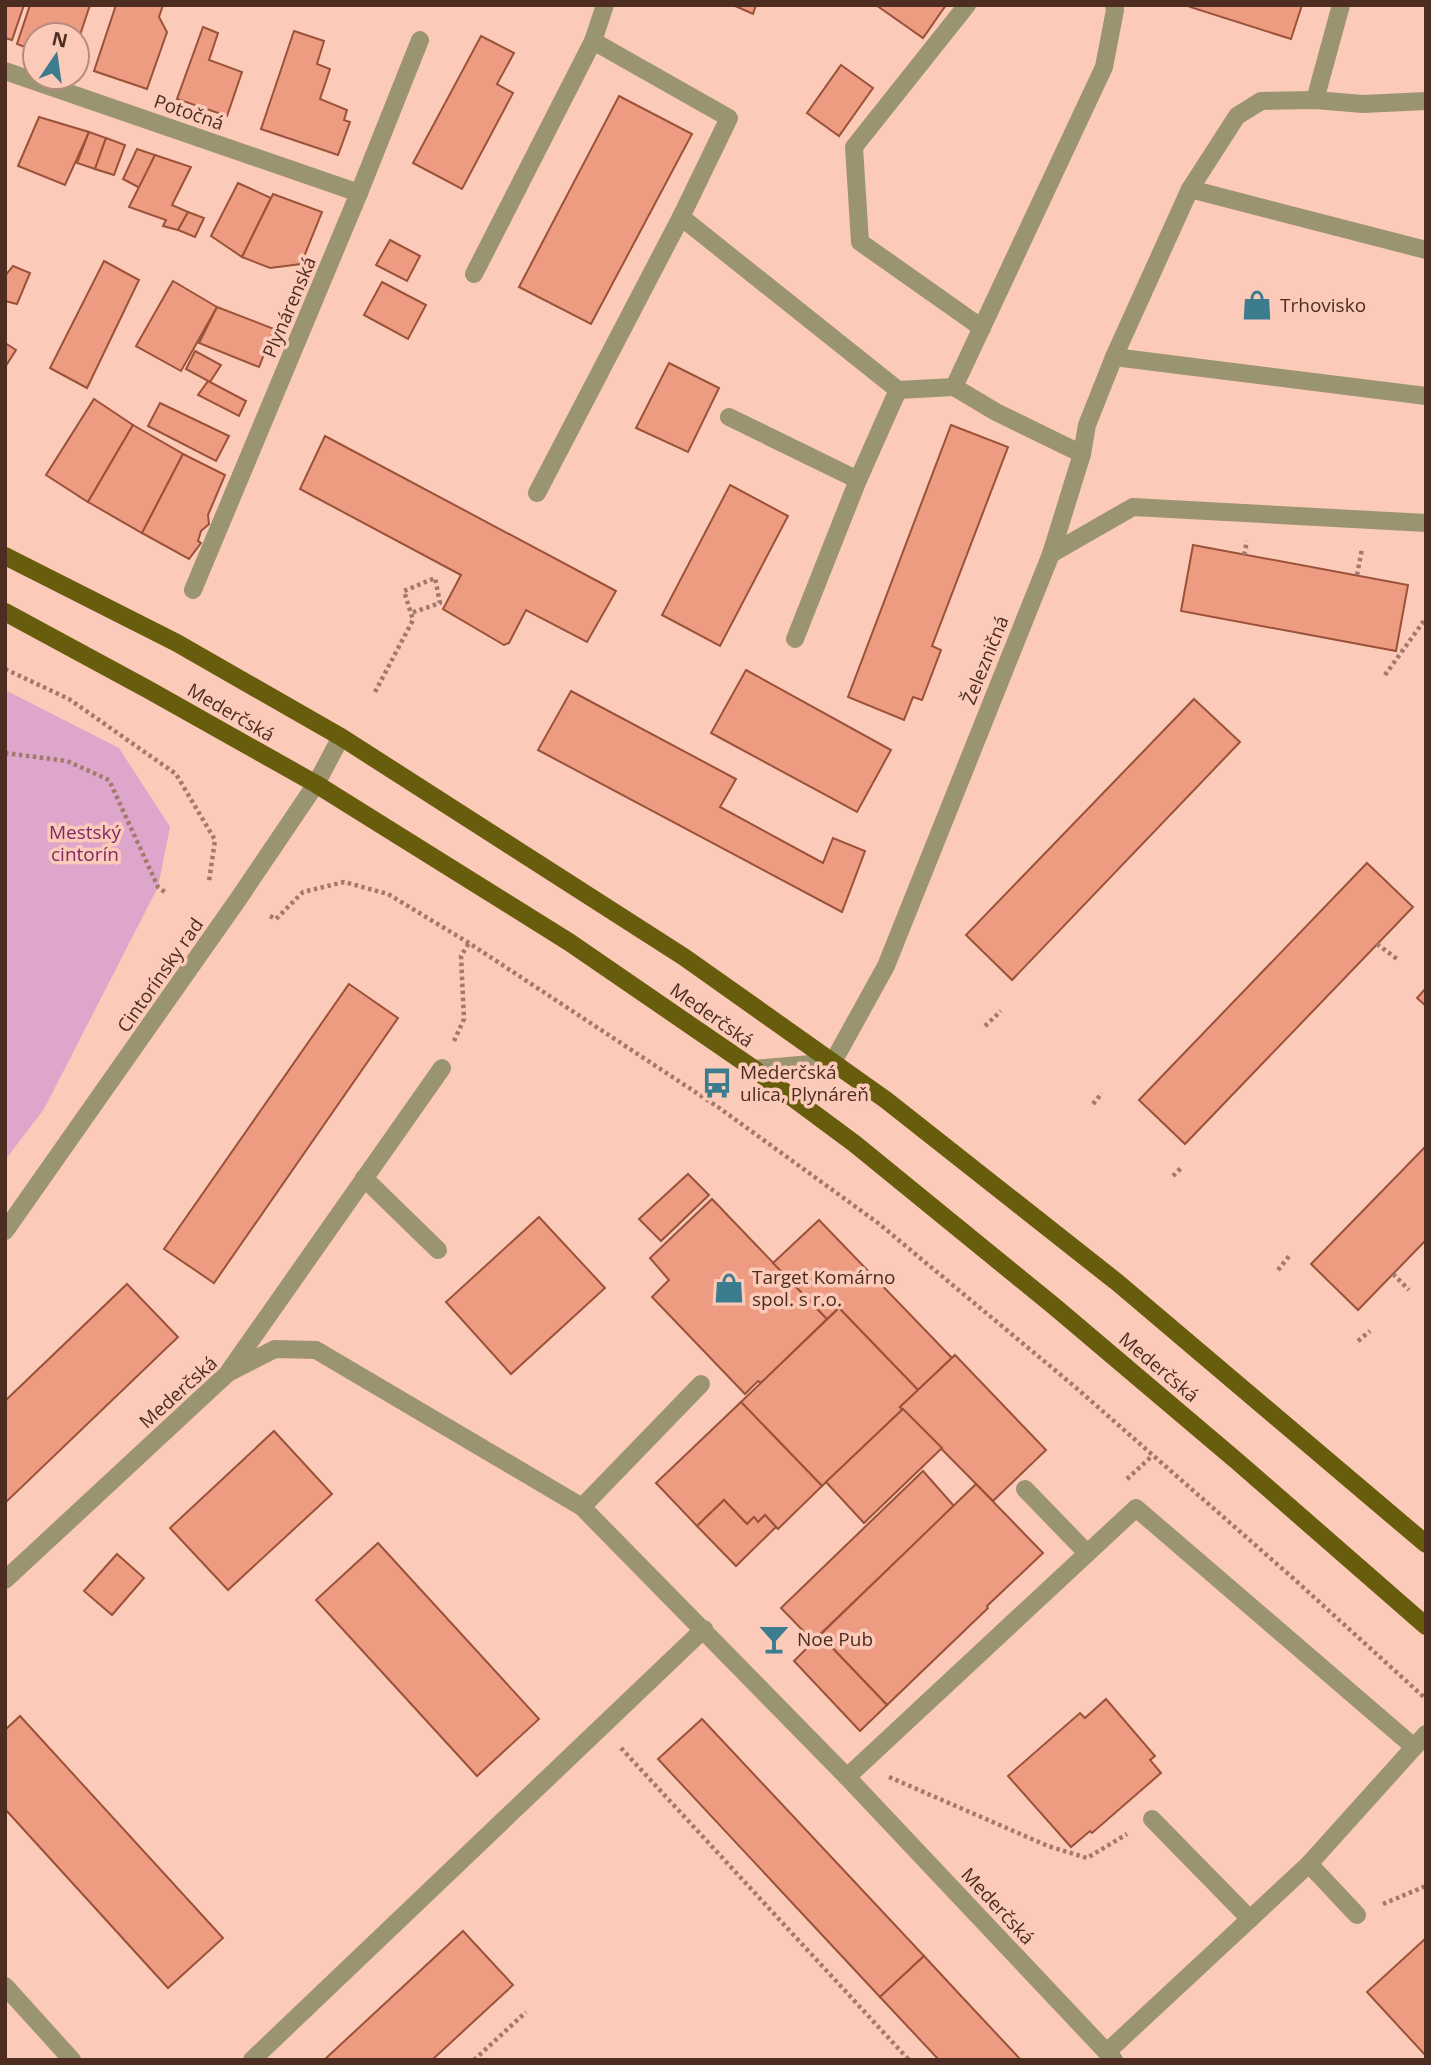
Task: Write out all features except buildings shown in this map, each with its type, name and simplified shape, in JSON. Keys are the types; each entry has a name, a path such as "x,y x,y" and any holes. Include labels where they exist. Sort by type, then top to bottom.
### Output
{"main road":[{"name":"Mederčská","path":"5,556 177,643 341,737 684,957 886,1100 1118,1283 1426,1544"},
{"name":"Mederčská","path":"5,612 316,784 569,942 754,1069 855,1143 1055,1307 1426,1626"}],"street":[{"path":"474,274 593,41 605,5"},
{"path":"967,5 854,147 860,242 982,328"},
{"path":"954,387 1104,67 1114,5"},
{"path":"1315,100 1340,5"},
{"name":"Plynárenská","path":"193,590 420,40"},
{"path":"537,493 681,217 729,118 593,41"},
{"name":"Potočná","path":"5,71 359,193"},
{"name":"Železničná","path":"833,1062 886,966 1051,554 1082,454 1087,425 1114,357 1190,189 1237,116 1261,101 1315,100 1363,104 1426,100"},
{"path":"1190,189 1426,250"},
{"path":"681,217 898,390 954,387 996,412 1082,454"},
{"path":"1114,357 1426,396"},
{"path":"795,639 858,480 898,390"},
{"path":"729,418 858,480"},
{"path":"1051,554 1133,507 1426,523"},
{"name":"Cintorínsky rad","path":"5,1231 239,898 316,784 341,737"},
{"path":"754,1069 833,1062"},
{"path":"229,1373 442,1068"},
{"path":"364,1178 438,1250"},
{"name":"Mederčská","path":"5,1580 229,1373 275,1349 316,1350 582,1507 704,1629 853,1771 1110,2056"},
{"path":"582,1507 701,1384"},
{"path":"1025,1489 1087,1553"},
{"path":"853,1771 1136,1508 1420,1741 1309,1864 1110,2056"},
{"path":"252,2060 704,1629"},
{"path":"1152,1819 1250,1919"},
{"path":"1309,1864 1357,1915"},
{"path":"5,1986 72,2060"}],"path":[{"path":"1357,575 1364,538"},
{"path":"375,692 413,620 404,591 435,578 440,603 411,613"},
{"path":"1385,675 1426,618"},
{"path":"5,669 69,699 176,774 215,840 209,880"},
{"path":"5,753 67,761 109,780 158,887 166,893"},
{"path":"270,916 276,919 303,892 344,882 388,894 469,943 718,1107 878,1223 1074,1386 1426,1699"},
{"path":"442,1068 464,1019 461,956 469,943"},
{"path":"1377,944 1396,959"},
{"path":"985,1026 1001,1011"},
{"path":"1093,1104 1102,1093"},
{"path":"1173,1176 1181,1168"},
{"path":"1278,1270 1290,1255"},
{"path":"1393,1274 1409,1290"},
{"path":"1358,1341 1370,1331"},
{"path":"601,1727 909,2060"},
{"path":"853,1771 1048,1846 1087,1858 1152,1819"},
{"path":"1357,1915 1426,1886"},
{"path":"474,2060 526,2012"}],"green space":[{"name":"Mestský cintorín","path":"5,690 119,748 170,827 158,887 44,1109 5,1160"}],"place":[{"name":"Trhovisko","path":"1257,305"},
{"name":"Mederčská ulica, Plynáreň","path":"717,1083"},
{"name":"Target Komárno spol. s r.o.","path":"729,1288"},
{"name":"Noe Pub","path":"774,1639"}]}
